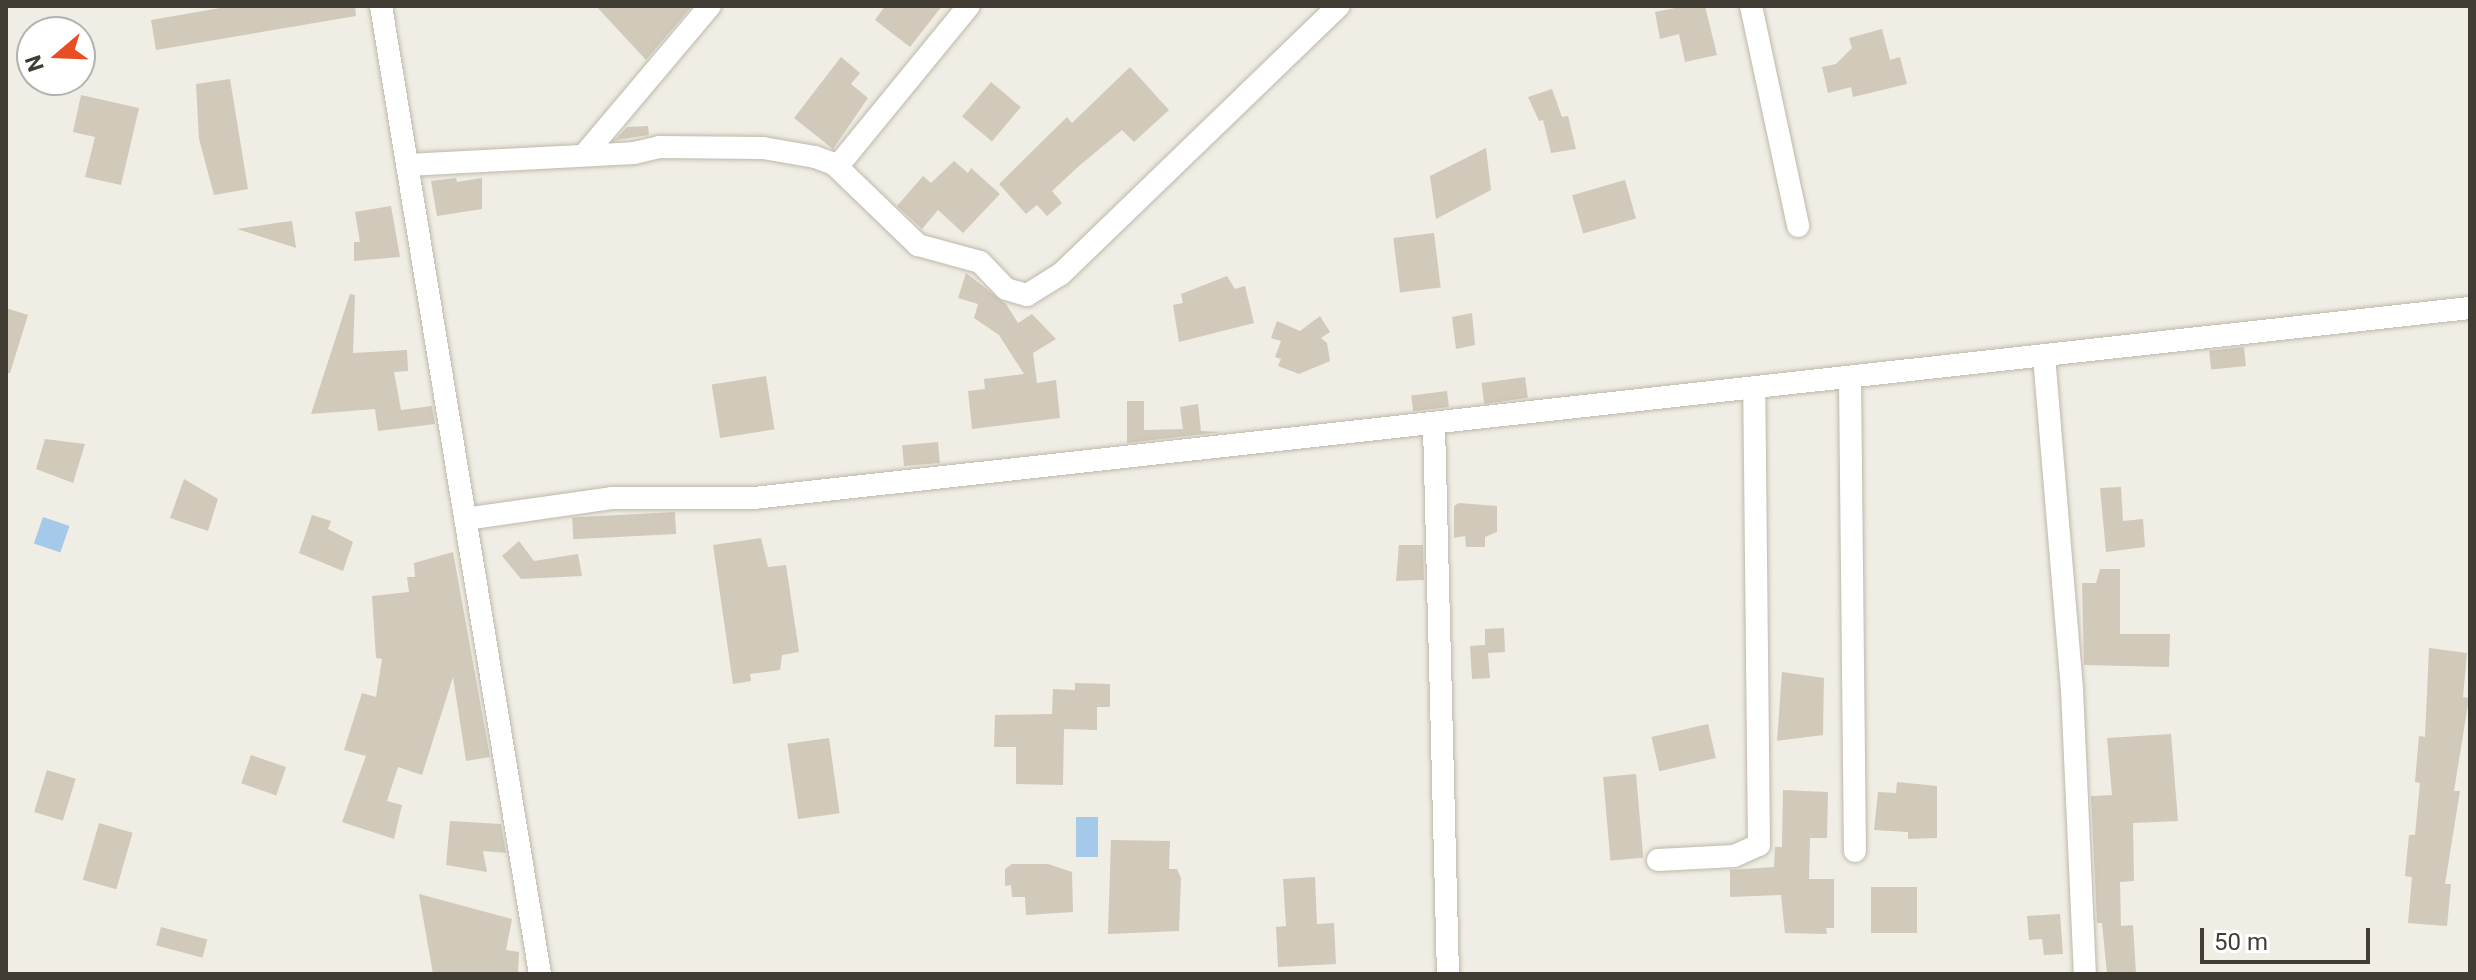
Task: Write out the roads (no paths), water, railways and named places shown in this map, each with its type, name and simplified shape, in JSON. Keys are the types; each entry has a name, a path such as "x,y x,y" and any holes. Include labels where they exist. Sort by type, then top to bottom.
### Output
{"street":[{"path":"381,6 540,974"},
{"path":"586,153 710,6"},
{"path":"837,167 969,6"},
{"path":"407,165 586,153 634,153 659,147 763,148 815,157 837,167 918,245 980,262 1006,289 1027,295 1061,274 1339,6"},
{"path":"1751,6 1798,226"},
{"path":"465,519 612,498 754,498 1434,426 2470,308"},
{"path":"2044,356 2072,690 2085,974"},
{"path":"1850,378 1855,851"},
{"path":"1658,860 1734,856 1759,845 1754,389"},
{"path":"1434,426 1448,974"}],"water":[{"path":"43,517 69,526 60,553 34,543"},
{"path":"1076,817 1098,817 1098,857 1076,857"}]}
